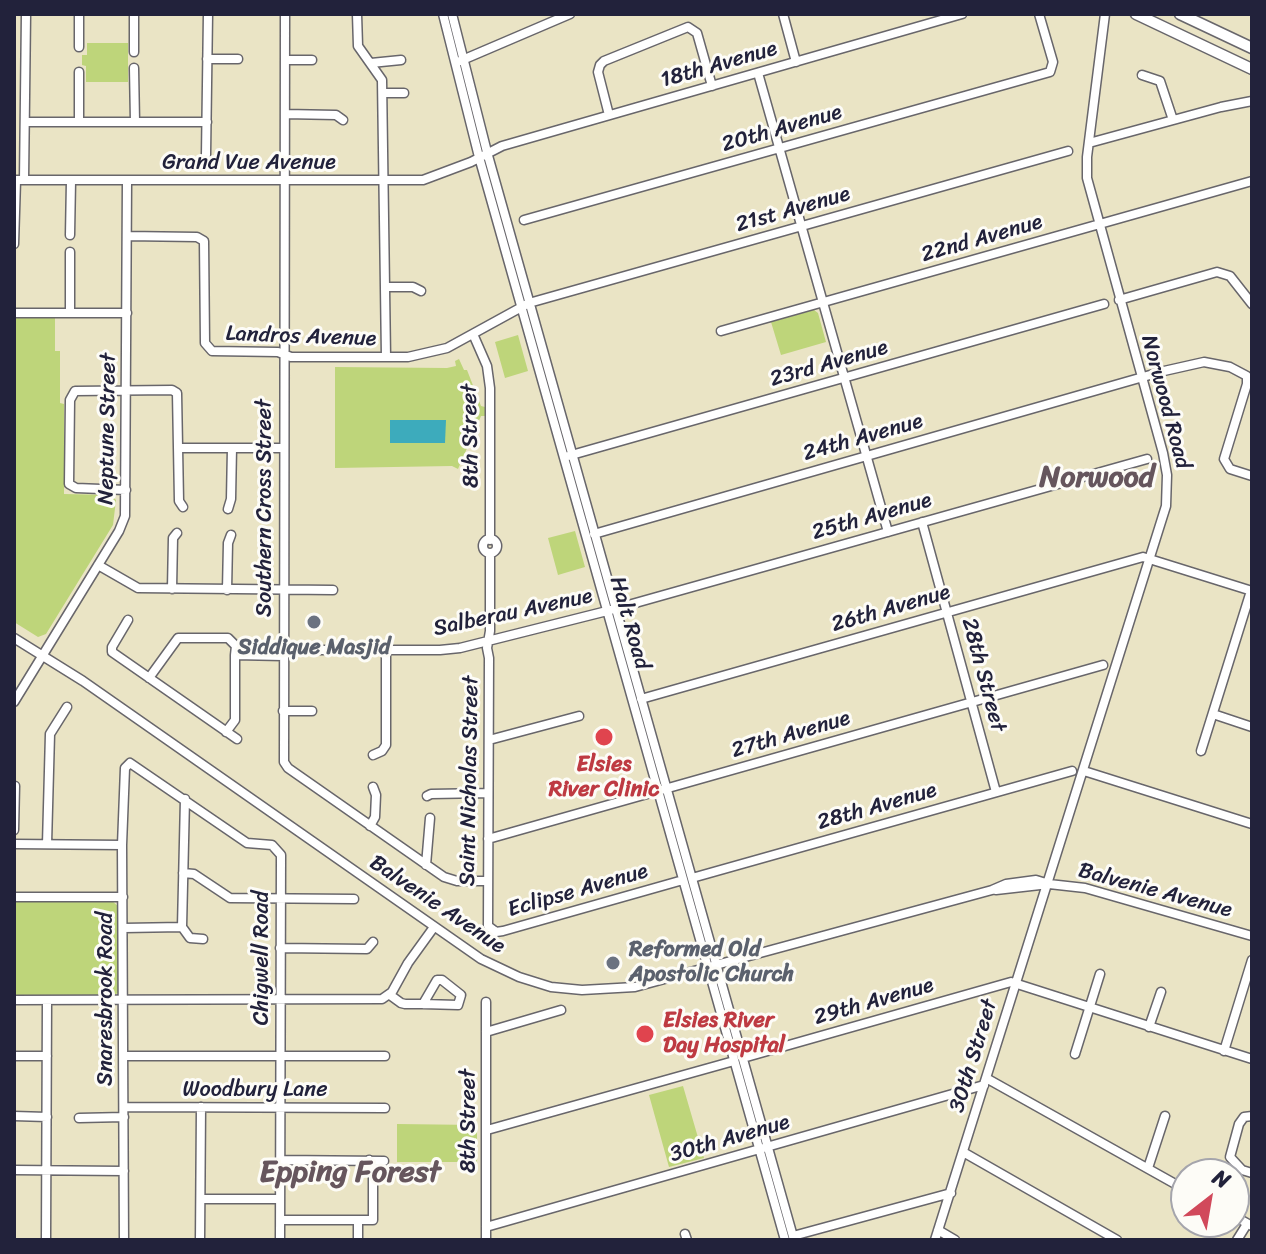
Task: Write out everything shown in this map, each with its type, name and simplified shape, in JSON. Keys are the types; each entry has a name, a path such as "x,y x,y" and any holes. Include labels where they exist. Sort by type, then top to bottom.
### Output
{"main road":[{"path":"1136,14 1252,69"},
{"path":"1180,14 1252,48"}],"street":[{"path":"14,244 25,122 26,14"},
{"path":"79,14 79,47"},
{"path":"134,14 134,52"},
{"path":"206,155 208,14"},
{"name":"Southern Cross Street","path":"285,14 283,755 288,768 426,865 450,879 487,881"},
{"path":"357,14 358,46 382,78 386,357"},
{"name":"Halt Road","path":"443,14 460,61"},
{"name":"Halt Road","path":"452,14 483,155 787,1239"},
{"path":"460,61 570,14"},
{"path":"783,14 796,62"},
{"name":"18th Avenue","path":"483,155 502,146 962,14"},
{"name":"20th Avenue","path":"524,220 1050,72 1053,62 1039,14"},
{"name":"Norwood Road","path":"1049,884 1165,512 1168,483 1163,453 1087,178 1105,14"},
{"path":"609,115 598,72 600,65 688,27 697,33 712,86"},
{"path":"207,59 238,59"},
{"path":"285,60 312,60"},
{"path":"371,63 401,60"},
{"path":"134,68 135,122"},
{"path":"79,72 79,122"},
{"path":"758,73 888,532"},
{"path":"1142,75 1160,81 1173,120"},
{"path":"383,93 404,93"},
{"path":"1089,143 1252,101"},
{"path":"285,114 336,115 343,120"},
{"path":"25,122 207,122"},
{"name":"21st Avenue","path":"525,305 1068,151"},
{"name":"Grand Vue Avenue","path":"18,180 423,180 483,155"},
{"path":"70,235 71,181"},
{"name":"Neptune Street","path":"14,702 123,521 126,490 127,181"},
{"name":"22nd Avenue","path":"721,331 1252,181"},
{"name":"Landros Avenue","path":"127,236 202,239 205,246 205,343 214,352 386,357 427,354 447,348 525,305"},
{"path":"70,252 70,313"},
{"path":"1119,300 1217,272 1230,276 1252,304"},
{"path":"385,287 412,287 421,291"},
{"name":"23rd Avenue","path":"568,456 1104,304"},
{"path":"14,313 127,313"},
{"name":"8th Street","path":"473,334 487,366 490,388 490,540 484,545 490,553 488,641"},
{"name":"24th Avenue","path":"594,534 1141,377 1204,362 1245,374 1247,384 1224,459 1230,469 1252,476"},
{"path":"126,490 71,486 72,394 78,390 172,390 177,393 179,501 183,507"},
{"path":"180,448 284,448"},
{"path":"228,509 232,448"},
{"name":"Halt Road","path":"568,456 594,534 611,610 641,699 662,790"},
{"name":"25th Avenue","path":"611,610 1147,459"},
{"name":"28th Street","path":"922,522 996,792"},
{"path":"172,589 173,538 177,533"},
{"path":"227,590 228,543 231,535"},
{"name":"26th Avenue","path":"641,699 1143,557 1150,559"},
{"path":"1150,559 1251,591 1201,751"},
{"path":"98,565 138,588 333,590"},
{"name":"Salberau Avenue","path":"235,655 450,650 611,610"},
{"path":"128,620 111,649 237,739"},
{"path":"149,678 175,641 182,637 228,638 236,646 235,720 226,732"},
{"name":"Balvenie Avenue","path":"14,638 493,966 519,977 564,989 635,987 1006,884 1036,880 1101,891 1252,936"},
{"name":"Saint Nicholas Street","path":"487,922 488,641"},
{"path":"373,755 386,745 386,650"},
{"name":"27th Avenue","path":"488,839 1103,665"},
{"path":"47,844 50,734 67,707"},
{"path":"283,711 312,711"},
{"path":"1213,714 1252,727"},
{"path":"489,740 579,716"},
{"name":"Snaresbrook Road","path":"124,1240 122,845 125,768 128,763 133,763"},
{"name":"Chigwell Road","path":"133,763 247,843 269,845 281,855 280,1240"},
{"name":"28th Avenue","path":"687,879 1072,771"},
{"path":"1084,771 1252,824"},
{"path":"14,830 15,786"},
{"path":"370,826 375,809 373,787"},
{"path":"427,796 488,793"},
{"path":"185,799 182,927 190,938 203,939"},
{"path":"426,865 430,818"},
{"path":"14,844 122,845"},
{"path":"183,873 194,874 230,898 354,899"},
{"name":"Eclipse Avenue","path":"487,922 496,932 503,931 687,879"},
{"name":"30th Street","path":"937,1235 1042,898 1049,884"},
{"path":"14,897 123,897"},
{"path":"124,928 182,927"},
{"path":"14,1000 378,1000 390,995 434,927"},
{"path":"280,948 367,949 373,942"},
{"path":"1224,1051 1252,960"},
{"path":"1075,1054 1100,974"},
{"path":"390,995 401,1003 423,1004 458,1005 462,997 439,979 423,1004"},
{"name":"29th Avenue","path":"487,1130 1011,982 1015,985"},
{"path":"1015,985 1252,1059"},
{"path":"1149,1027 1161,992"},
{"path":"46,1240 47,1000"},
{"name":"8th Street","path":"486,1002 486,1240"},
{"path":"486,1032 561,1010"},
{"path":"14,1056 47,1056"},
{"path":"125,1056 385,1056"},
{"path":"985,1082 1170,1181"},
{"name":"30th Avenue","path":"486,1227 985,1082"},
{"path":"200,1240 201,1107"},
{"name":"Woodbury Lane","path":"79,1118 201,1107 385,1108"},
{"path":"14,1116 47,1117"},
{"path":"1148,1168 1165,1116"},
{"path":"1252,1116 1244,1117 1239,1124 1230,1157 1242,1170 1252,1173"},
{"path":"963,1152 1117,1240"},
{"path":"280,1160 384,1161"},
{"path":"280,1220 373,1220 373,1166 369,1160"},
{"path":"14,1170 124,1171"},
{"path":"787,1239 951,1193"},
{"path":"201,1199 280,1199"},
{"path":"358,1220 358,1240"},
{"path":"937,1235 955,1240"}],"green space":[{"path":"87,43 128,43 128,82 86,82 82,55 87,55"},
{"path":"814,310 818,313 826,342 781,355 771,322"},
{"path":"14,318 55,318 55,351 60,351 60,403 64,404 64,494 111,495 116,500 113,525 46,634 38,637 14,622"},
{"path":"518,335 528,371 505,378 495,342"},
{"path":"459,359 464,370 467,370 481,406 485,407 485,416 481,416 458,469 452,466 335,468 335,367 447,368 456,366 455,361"},
{"path":"575,531 585,567 558,575 548,538"},
{"path":"111,900 120,908 118,993 112,996 14,995 14,901"},
{"path":"683,1086 704,1158 669,1167 649,1095"},
{"path":"397,1124 477,1125 477,1162 397,1162"}],"water":[{"path":"390,420 446,420 445,443 390,443"}],"place":[{"name":"Siddique Masjid","path":"314,622"},
{"name":"Elsies River Clinic","path":"604,737"},
{"name":"Reformed Old Apostolic Church","path":"613,963"},
{"name":"Elsies River Day Hospital","path":"645,1034"}],"district":[{"name":"Norwood","path":"1097,478"},
{"name":"Epping Forest","path":"350,1173"}]}
